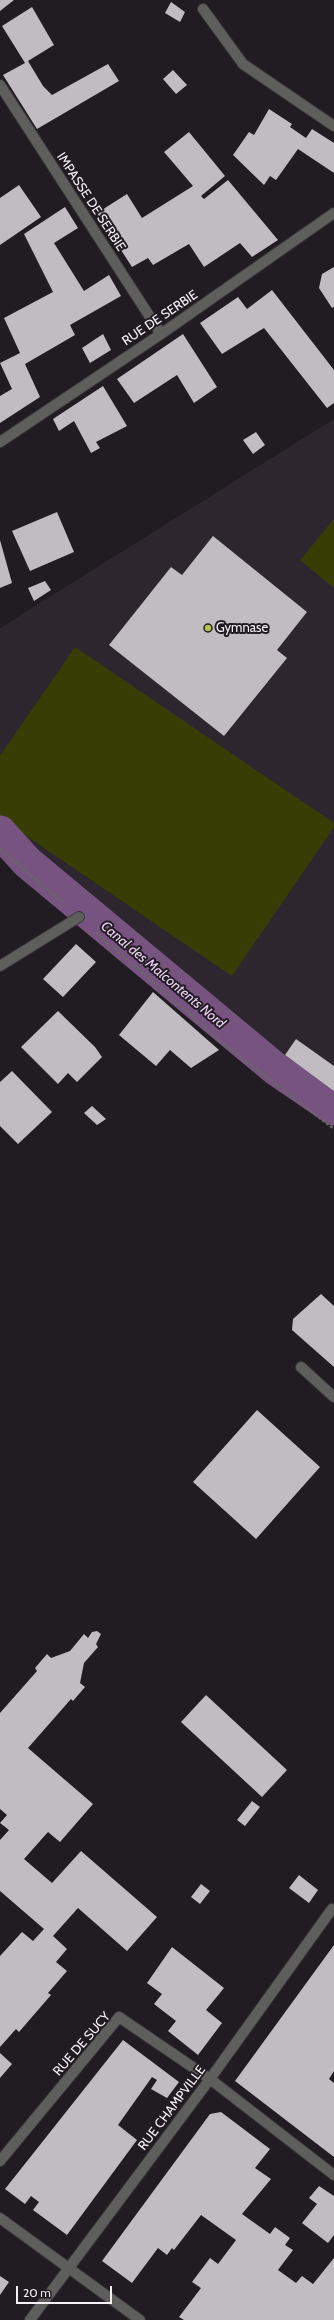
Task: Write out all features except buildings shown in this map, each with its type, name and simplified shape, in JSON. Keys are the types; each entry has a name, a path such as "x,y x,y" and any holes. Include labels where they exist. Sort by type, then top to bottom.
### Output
{"street":[{"path":"203,9 243,64 334,126"},
{"name":"IMPASSE DE SERBIE","path":"0,85 161,334"},
{"name":"RUE DE SERBIE","path":"0,442 161,334 334,213"},
{"path":"0,966 78,917"},
{"path":"301,1367 334,1397"},
{"name":"RUE CHAMPVILLE","path":"30,2320 210,2079 333,1910"},
{"name":"RUE DE SUCY","path":"0,2161 119,2017 210,2079 334,2175"},
{"path":"0,2218 140,2320"}],"path":[{"path":"0,849 229,1048 334,1129"}],"shaded area":[{"path":"334,419 334,1066 296,1039 285,1055 334,1091 334,1109 277,1070 27,862 0,832 0,628","holes":["213,536 307,612 277,650 287,658 224,736 109,645 171,567 182,575"]}],"green space":[{"path":"334,519 334,588 300,560"},
{"path":"75,647 334,823 334,827 232,976 0,818 0,756"}],"waterway":[{"name":"Canal des Malcontents Nord","path":"0,832 27,862 277,1070 334,1109"}],"place":[{"name":"Gymnase","path":"208,628"}]}
